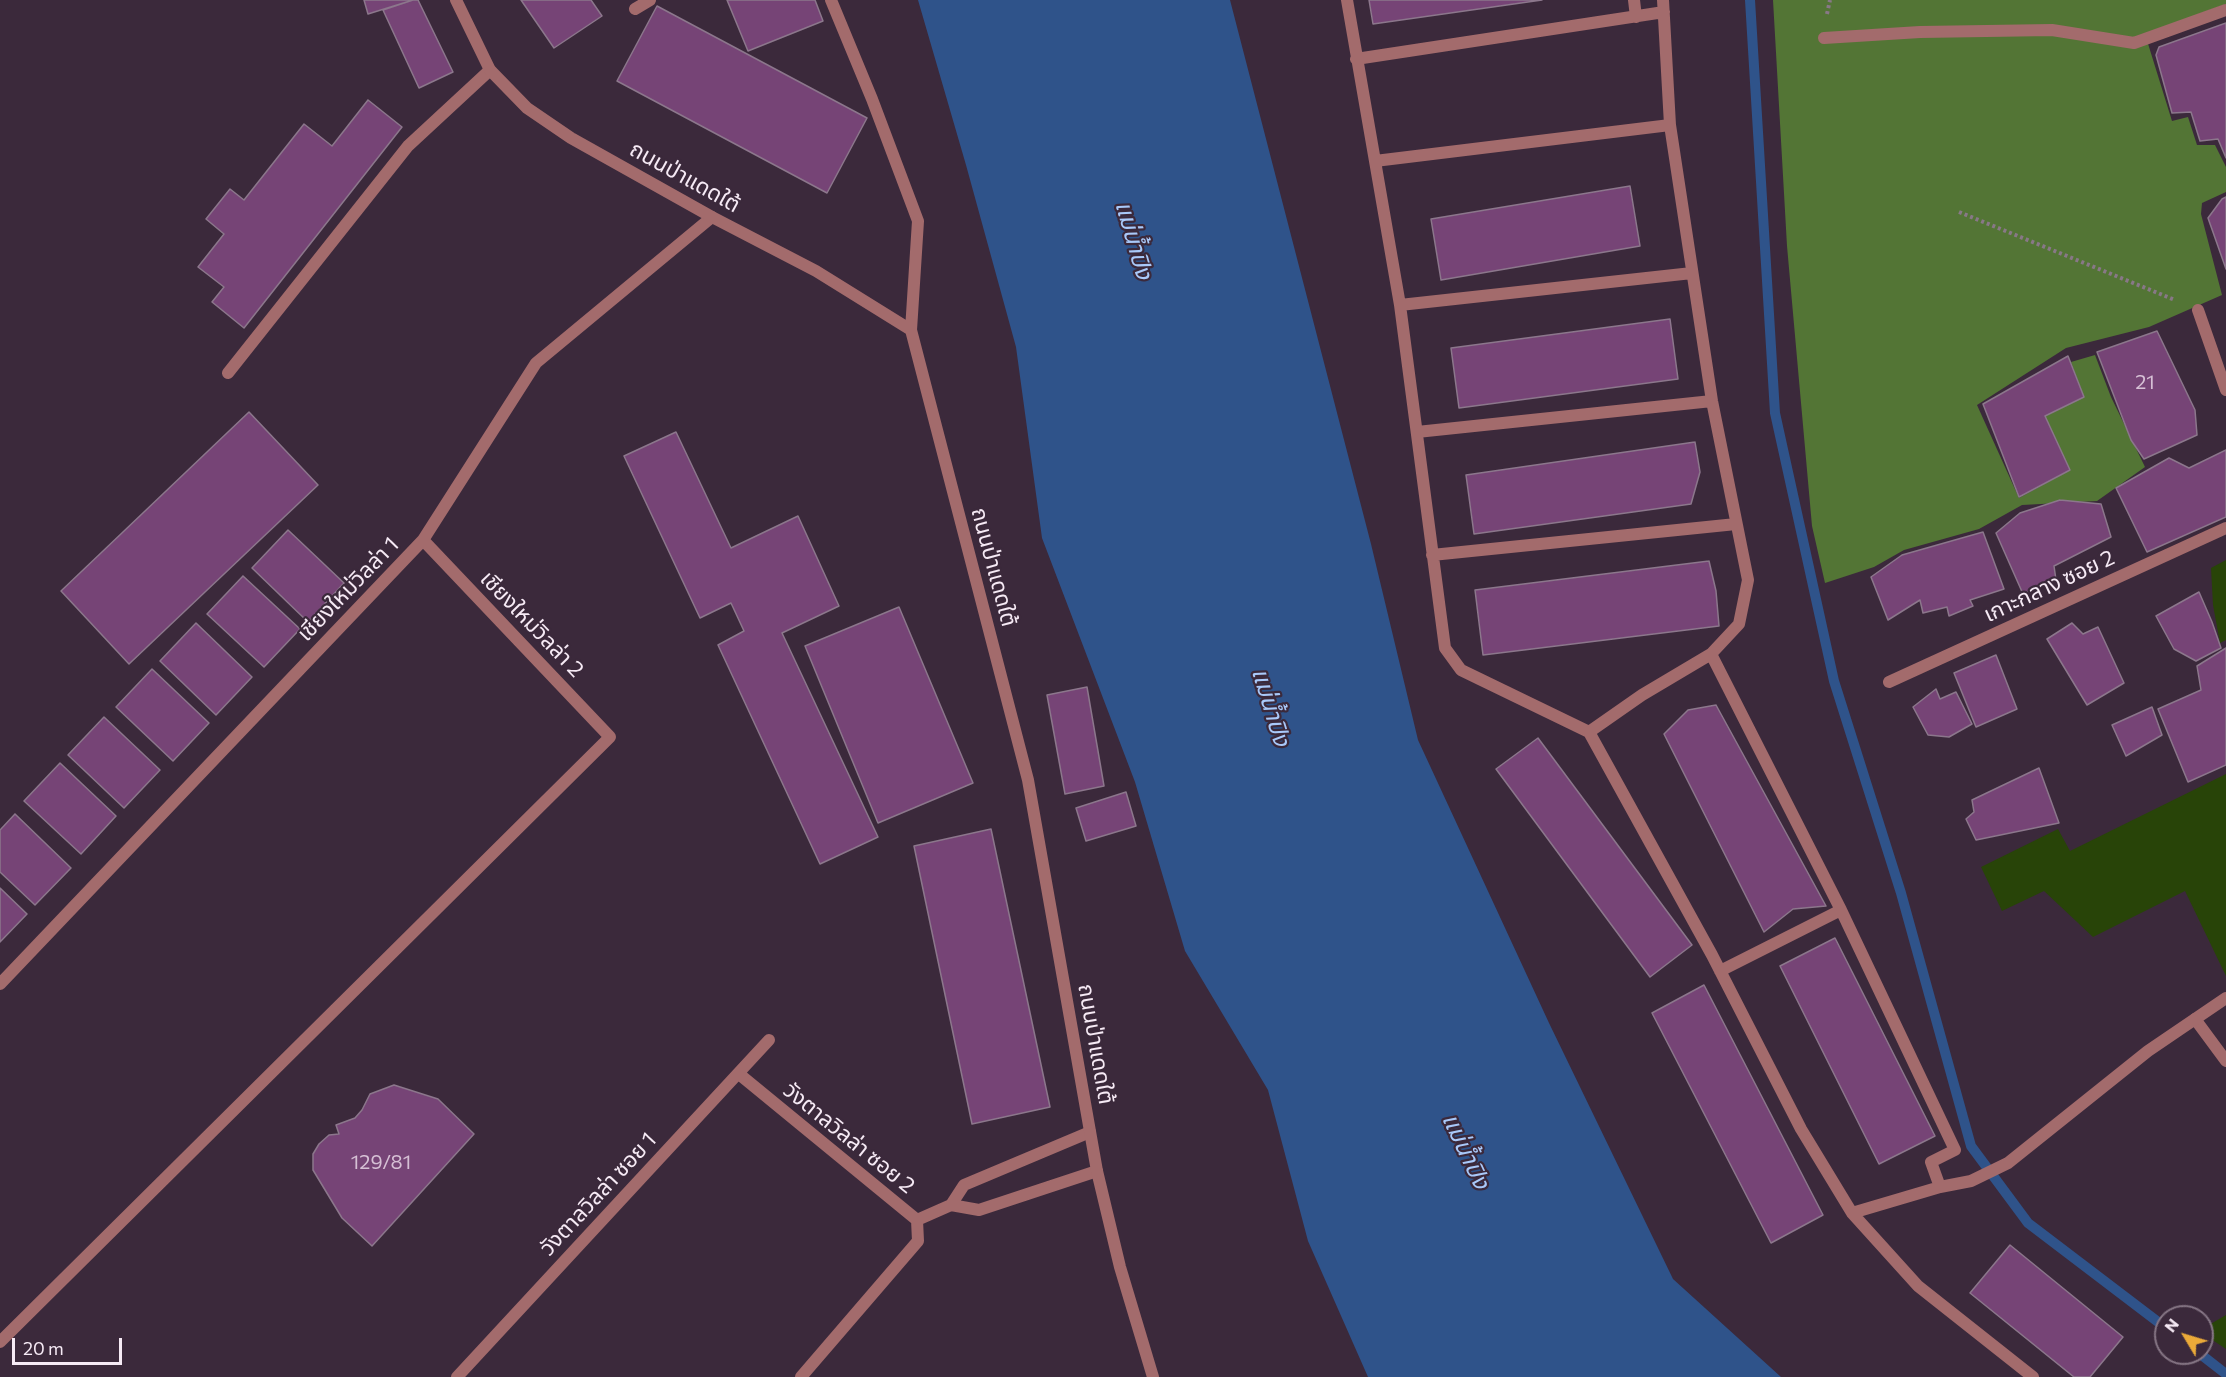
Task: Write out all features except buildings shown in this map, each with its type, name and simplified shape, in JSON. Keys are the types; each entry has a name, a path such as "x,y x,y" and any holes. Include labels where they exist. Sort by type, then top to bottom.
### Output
{"street":[{"name":"ถนนป่าแดดใต้","path":"456,0 490,70 527,108 571,138 712,217 816,271 911,330 1028,780 1097,1171 1120,1268 1153,1377"},
{"path":"635,9 650,0"},
{"path":"831,0 872,99 918,221 911,330"},
{"path":"1347,0 1400,305 1445,648 1461,670 1589,732 1720,971 1801,1129 1852,1212 1918,1286 2033,1377"},
{"path":"1634,0 1635,17"},
{"path":"1356,59 1635,17 1663,6 1670,124 1692,273 1712,401 1748,580 1739,624 1711,654 1642,695 1589,732"},
{"path":"1824,38 1920,32 2052,30 2134,43 2226,10"},
{"path":"228,373 408,146 490,70"},
{"path":"1375,161 1670,124"},
{"name":"เชียงใหม่วิลล่า 1","path":"0,984 423,540 536,363 712,217"},
{"path":"1400,305 1692,273"},
{"path":"2198,310 2226,390"},
{"path":"1417,432 1712,401"},
{"path":"1432,555 1736,524"},
{"name":"เกาะกลาง ซอย 2","path":"1889,682 2226,528"},
{"name":"เชียงใหม่วิลล่า 2","path":"0,1342 610,737 423,540"},
{"path":"1711,654 1841,910 1955,1150 1930,1162 1940,1187"},
{"path":"1720,971 1841,910"},
{"path":"1852,1212 1940,1187 1971,1181 2008,1162 2148,1051 2226,998"},
{"path":"2195,1019 2226,1061"},
{"name":"วังตาลวิลล่า ซอย 1","path":"457,1377 769,1040"},
{"name":"วังตาลวิลล่า ซอย 2","path":"739,1074 917,1220 918,1241 801,1377"},
{"path":"917,1220 951,1205 964,1185 1090,1132"},
{"path":"951,1205 979,1210 1097,1171"}],"path":[{"path":"1959,212 2198,310"}],"green space":[{"path":"1773,0 2226,0 2226,4 2145,34 2172,121 2188,117 2197,145 2215,145 2226,167 2226,192 2202,203 2201,214 2222,295 2149,327 2066,348 1977,405 2019,498 2070,470 2045,416 2084,397 2071,362 2095,355 2111,397 2145,467 2097,501 2022,505 1979,529 1904,550 1874,567 1825,583 1812,526 1787,246"},
{"path":"2226,560 2226,640 2220,643 2213,605 2211,568"},
{"path":"2226,774 2226,976 2185,891 2093,937 2044,891 2002,911 1981,867 2058,829 2070,851"},
{"path":"2226,1315 2226,1349 2214,1341 2214,1322"}],"water":[{"name":"แม่น้ำปิง","path":"918,0 1230,0 1371,544 1418,740 1549,1023 1673,1279 1781,1377 1368,1377 1308,1241 1268,1090 1185,951 1135,782 1042,538 1016,347"}],"waterway":[{"path":"1750,0 1775,413 1834,681 1901,893 1971,1146 2028,1223 2154,1319"},
{"path":"2214,1365 2226,1374"}]}
